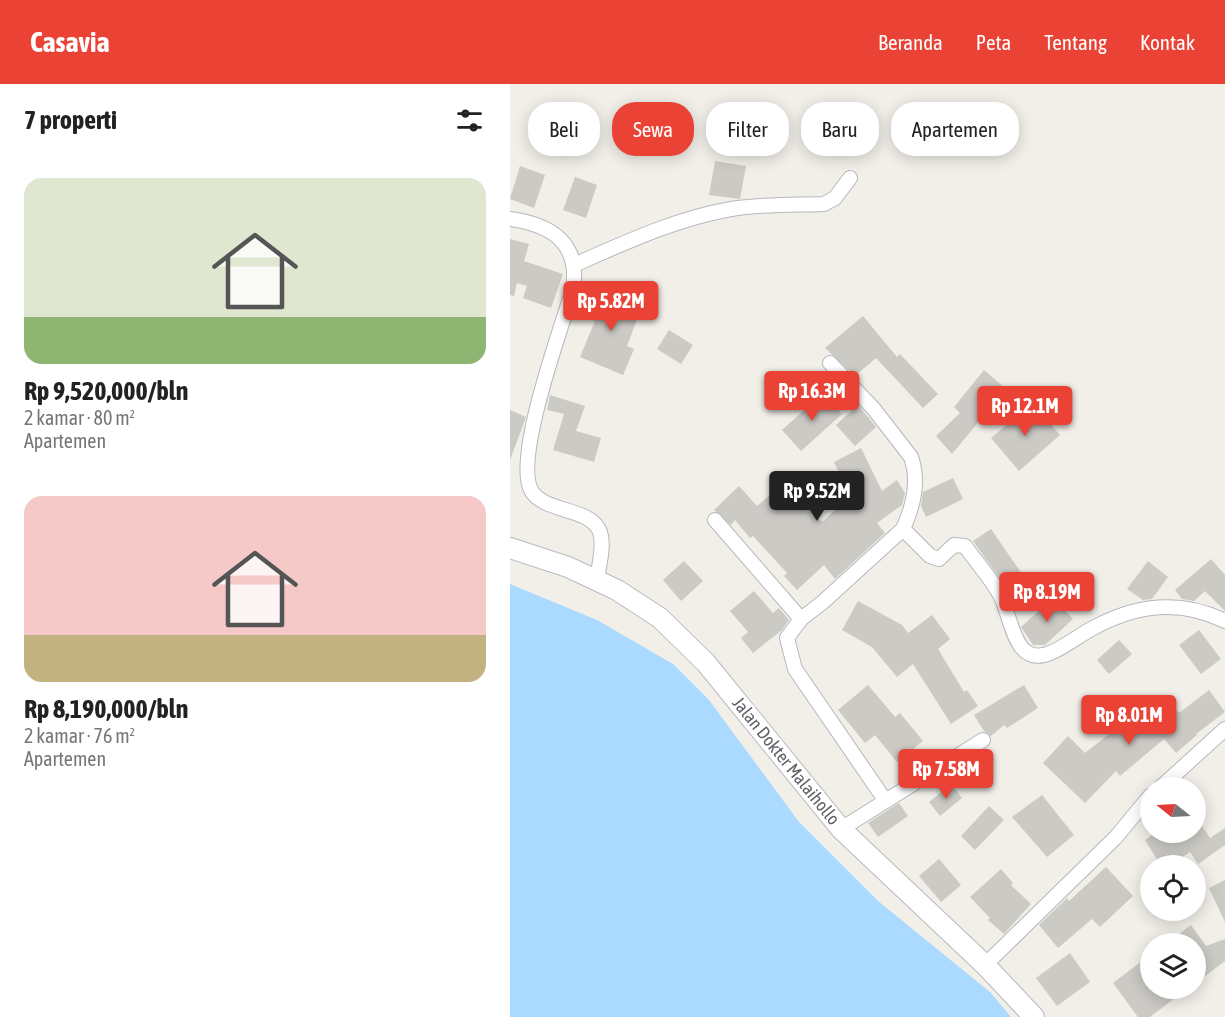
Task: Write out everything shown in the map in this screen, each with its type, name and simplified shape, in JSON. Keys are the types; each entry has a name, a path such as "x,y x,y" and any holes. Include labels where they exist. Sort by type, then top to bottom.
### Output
{"main road":[{"name":"Jalan Dokter Malaihollo","path":"510,548 568,567 617,590 660,618 706,663 841,829 985,965 1034,1017"}],"street":[{"path":"574,264 657,228 707,214 734,208 824,204 836,198 850,178"},
{"path":"510,219 531,222 556,235 567,246 574,264 573,290 529,436 527,474 530,489 536,498 593,522 599,530 601,540 597,582"},
{"path":"831,363 873,408 911,457 914,471 913,505 903,529 801,620 787,638 795,669 885,800"},
{"path":"715,520 801,620"},
{"path":"903,529 930,556 939,559 954,545 965,546 1001,597 1012,633 1030,656 1039,658 1115,617 1149,607 1170,605 1184,607 1225,621"},
{"path":"1172,777 1225,729"},
{"path":"841,829 983,740"},
{"path":"985,965 1116,837 1140,808"}],"water":[{"path":"510,584 597,620 673,664 709,700 799,822 878,901 990,992 1011,1017 510,1017"}],"building":[{"path":"715,161 746,166 740,199 709,195"},
{"path":"520,166 545,175 534,208 510,199"},
{"path":"575,177 597,185 586,218 563,210"},
{"path":"510,239 529,244 524,261 563,274 551,308 523,298 527,286 517,283 514,296 510,295"},
{"path":"597,290 642,306 627,346 634,349 623,375 580,357 595,321 587,318"},
{"path":"863,316 897,357 900,354 938,394 923,408 876,358 855,376 825,348"},
{"path":"669,330 693,345 681,364 657,349"},
{"path":"984,370 1006,389 952,454 936,436 960,413 954,407"},
{"path":"823,393 842,414 801,451 782,430"},
{"path":"550,395 585,406 576,431 601,438 594,462 553,450 564,414 547,410"},
{"path":"1032,403 1060,435 1019,471 991,438"},
{"path":"858,405 876,427 855,446 836,425"},
{"path":"510,410 526,417 510,460"},
{"path":"861,448 882,491 897,480 905,493 902,505 877,523 885,533 835,579 824,565 797,590 784,576 787,573 753,536 750,538 735,520 731,525 714,510 739,486 757,506 784,483 822,522 851,496 834,462"},
{"path":"953,478 963,499 926,517 921,506 923,492"},
{"path":"991,529 1022,574 1005,586 973,541"},
{"path":"1211,559 1225,575 1225,611 1205,591 1194,601 1182,599 1175,590"},
{"path":"684,561 703,581 681,601 663,580"},
{"path":"1148,561 1168,577 1152,599 1143,600 1127,589"},
{"path":"754,591 773,613 779,608 789,620 782,630 753,653 741,638 748,632 730,611"},
{"path":"1053,598 1073,619 1045,645 1033,645 1021,627"},
{"path":"858,601 902,625 908,633 932,615 950,639 938,649 964,692 967,690 978,706 951,724 913,664 897,677 872,647 842,630"},
{"path":"1199,630 1221,659 1201,674 1179,645"},
{"path":"1119,640 1132,654 1109,674 1097,660"},
{"path":"868,685 895,717 900,713 923,741 897,762 875,735 865,743 838,710"},
{"path":"1024,685 1038,708 1007,728 1004,725 991,736 984,731 974,715"},
{"path":"1209,690 1225,712 1176,753 1164,739 1120,776 1116,771 1085,803 1043,763 1068,736 1085,753 1137,712 1147,726 1172,705 1179,713"},
{"path":"951,784 962,798 940,816 929,802"},
{"path":"1042,795 1074,835 1047,857 1012,817"},
{"path":"899,803 908,816 878,837 868,823"},
{"path":"989,806 1004,820 975,850 961,836"},
{"path":"1225,828 1225,845 1206,858 1206,855 1192,855 1190,852 1186,855 1154,855 1147,843 1206,843 1206,832 1210,838"},
{"path":"939,859 961,885 941,902 919,876"},
{"path":"1106,867 1133,896 1100,927 1092,919 1058,948 1039,925 1067,898 1069,901"},
{"path":"1001,869 1013,883 1011,885 1031,904 1004,934 988,920 990,918 970,897"},
{"path":"1225,880 1225,922 1209,888"},
{"path":"1191,925 1197,933 1180,933"},
{"path":"1225,939 1225,961 1206,975 1206,946"},
{"path":"1070,953 1090,982 1057,1006 1036,978"},
{"path":"1140,963 1140,999 1174,999 1150,1017 1138,1017 1113,983"}]}
